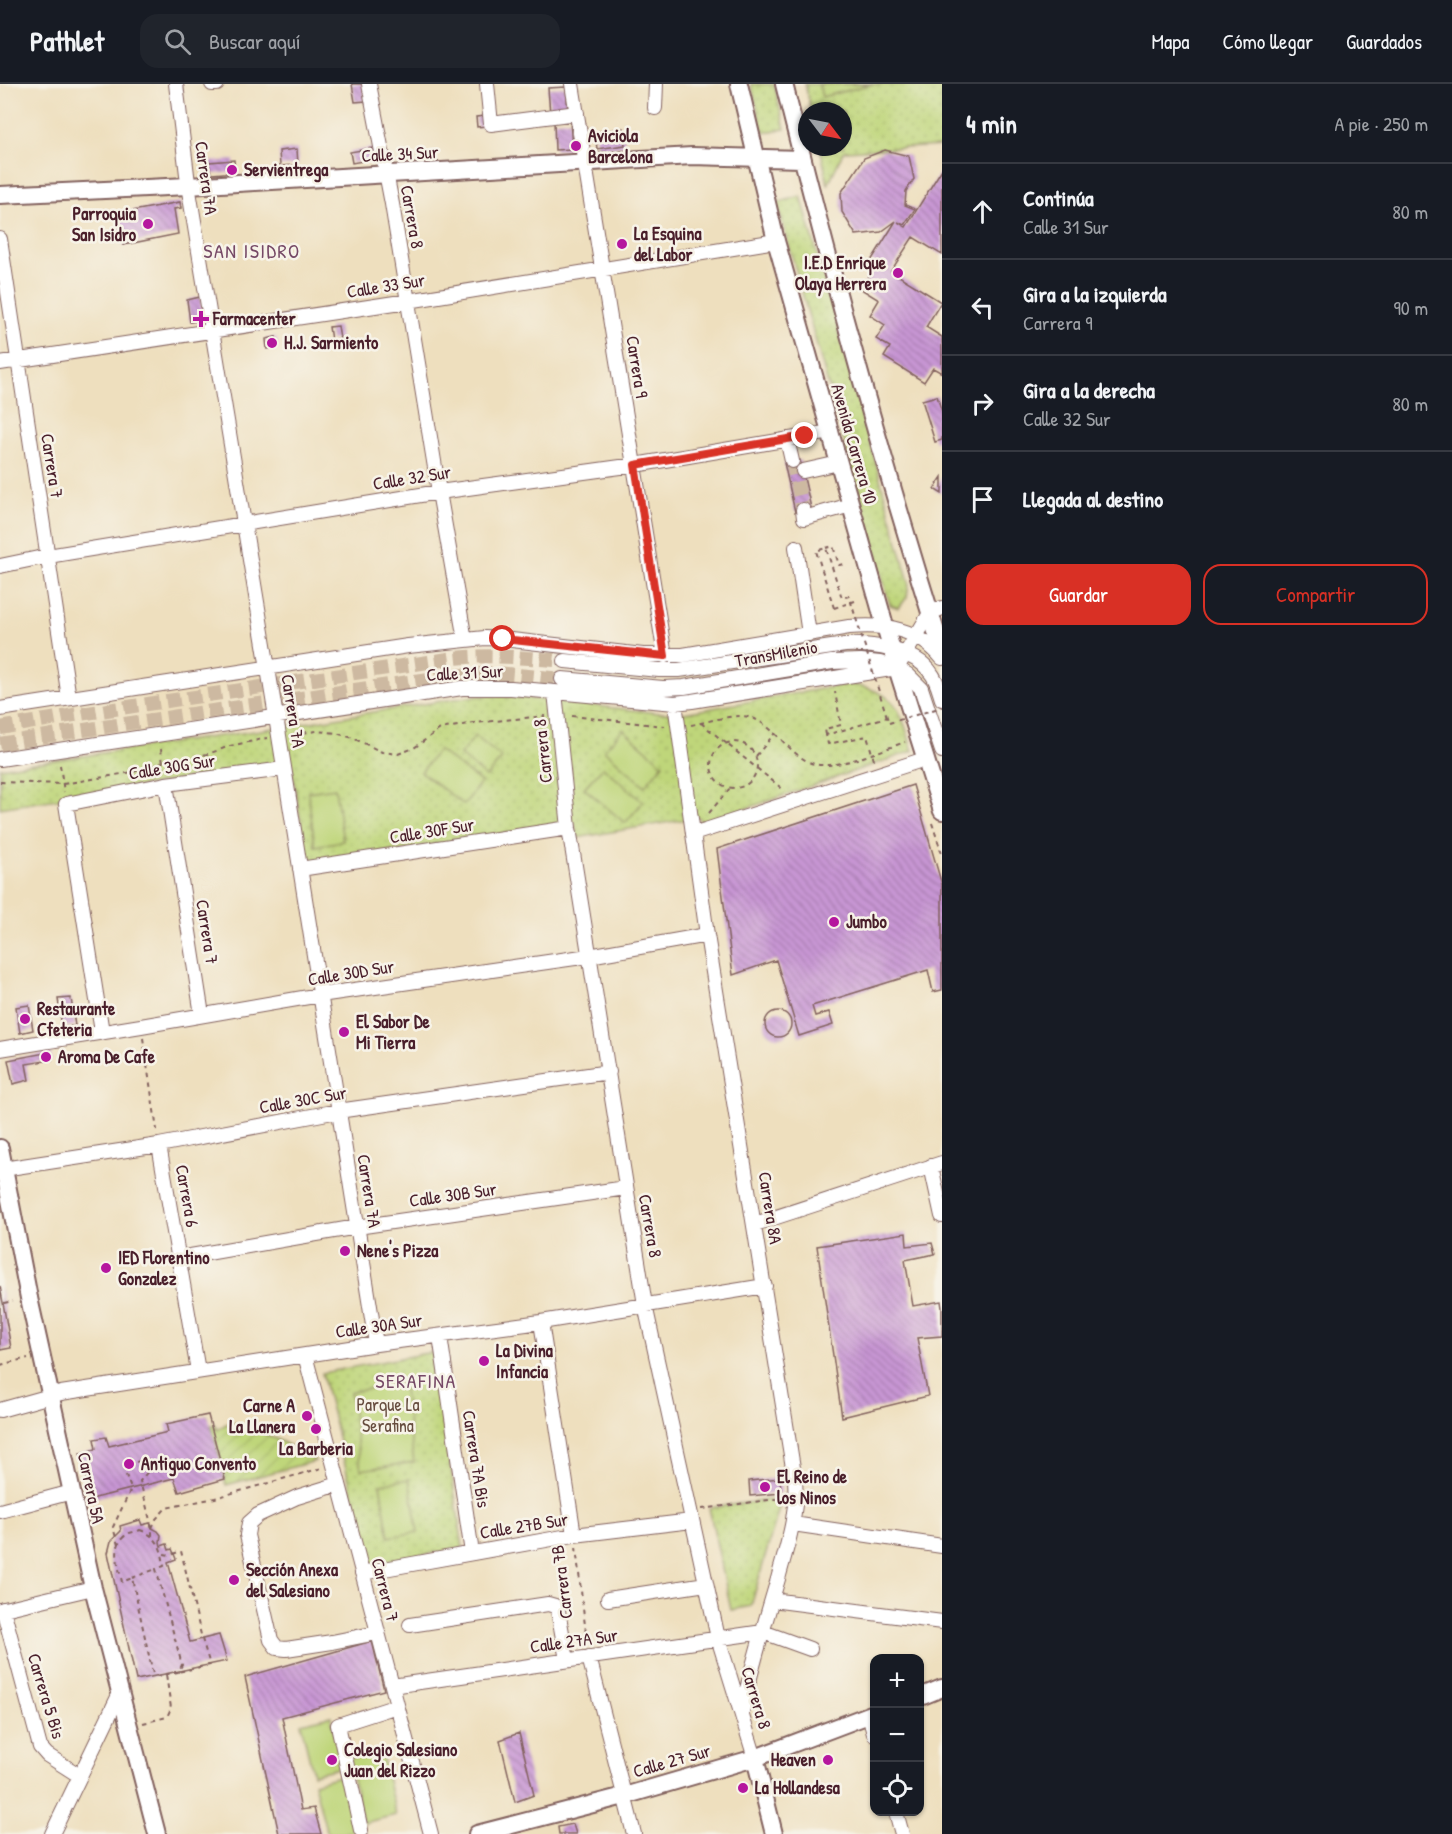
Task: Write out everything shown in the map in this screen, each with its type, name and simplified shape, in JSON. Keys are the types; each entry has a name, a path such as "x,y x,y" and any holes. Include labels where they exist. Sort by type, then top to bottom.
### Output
{"main road":[{"name":"Avenida Carrera 10","path":"740,84 776,241 886,626 898,658 942,812"},
{"name":"Avenida Carrera 10","path":"784,84 817,219 900,515 936,611 942,651"},
{"name":"Calle 34 Sur","path":"0,195 585,164 692,156 802,159"},
{"name":"Carrera 5A","path":"0,1148 29,1298 93,1588 157,1834"},
{"path":"924,1695 942,1688"},
{"name":"Calle 27 Sur","path":"477,1834 624,1796 755,1758 870,1715"},
{"path":"755,1758 774,1834"}],"street":[{"name":"Carrera 7A","path":"176,84 188,186 376,1344"},
{"path":"212,84 217,84"},
{"name":"Carrera 8","path":"369,84 387,175 465,640"},
{"path":"486,84 491,124 577,113"},
{"name":"Carrera 9","path":"572,84 665,656"},
{"path":"655,108 656,84"},
{"name":"Carrera 7","path":"0,239 69,698"},
{"name":"Calle 33 Sur","path":"0,363 408,301 776,241"},
{"name":"Calle 32 Sur","path":"0,566 48,556 439,492 635,465 831,432"},
{"path":"787,440 792,461"},
{"path":"803,471 839,463"},
{"path":"803,510 804,518 851,505"},
{"path":"796,547 808,634"},
{"path":"898,658 936,611"},
{"name":"Calle 31 Sur","path":"0,709 408,646 465,640 503,639 665,656 702,653 849,627 886,626 916,637 942,658"},
{"name":"TransMilenio","path":"565,661 679,670 845,645 874,646 898,658 908,675 921,688 942,751"},
{"name":"Calle 31 Sur","path":"0,759 462,688 512,688 675,703 898,658"},
{"name":"TransMilenio","path":"562,679 663,688 707,685 832,662 898,658 915,659 928,669 933,675 942,699"},
{"name":"Carrera 8","path":"555,692 569,828 645,1305 718,1638 755,1758"},
{"name":"Carrera 8A","path":"675,703 707,935 795,1480 793,1524 749,1677 742,1714"},
{"path":"693,834 925,759"},
{"name":"Calle 30G Sur","path":"66,804 166,784 284,769"},
{"name":"Carrera 7","path":"166,784 202,1015"},
{"path":"66,804 102,1032"},
{"name":"Calle 30F Sur","path":"300,869 569,828"},
{"name":"Calle 30D Sur","path":"0,1049 320,995 590,956 707,935"},
{"name":"Calle 30C Sur","path":"3,1169 159,1145 338,1111 609,1072"},
{"name":"Carrera 6","path":"159,1145 198,1371"},
{"path":"755,1224 937,1165 942,1216"},
{"name":"Calle 30B Sur","path":"179,1258 357,1227 626,1188"},
{"name":"Calle 30A Sur","path":"0,1410 51,1395 198,1371 541,1322 765,1286"},
{"name":"Carrera 7B","path":"541,1322 574,1536"},
{"name":"Carrera 7A Bis","path":"440,1336 472,1553"},
{"name":"Carrera 7","path":"305,1355 430,1834"},
{"path":"339,1484 297,1497 258,1515 249,1523 247,1534 271,1640 277,1648 286,1649 377,1633"},
{"path":"0,1511 72,1492"},
{"name":"Calle 27B Sur","path":"362,1573 691,1516"},
{"path":"793,1524 942,1546"},
{"path":"608,1599 706,1584"},
{"path":"1,1610 93,1588"},
{"path":"772,1600 942,1622"},
{"path":"410,1624 548,1604 555,1606 558,1611 567,1660"},
{"name":"Carrera 5 Bis","path":"1,1610 40,1747 47,1755 80,1776"},
{"path":"763,1632 810,1648"},
{"name":"Calle 27A Sur","path":"392,1686 763,1632"},
{"path":"589,1657 633,1834"},
{"path":"52,1834 120,1693"},
{"path":"360,1830 338,1725 397,1706"},
{"path":"897,1816 902,1834"}],"path":[{"path":"844,564 839,566 833,546 816,551 834,608 855,601"},
{"path":"826,548 842,598 849,596 889,723 942,707"},
{"path":"835,692 841,725 825,729 828,744 867,736 875,766"},
{"path":"0,783 63,784 134,772 163,762 208,754 230,746 317,731 354,738 382,752 398,754 414,748 440,729 474,723 557,715 678,727 741,716 750,717 762,723 809,762 821,765 846,761 906,741"},
{"path":"826,735 887,717"},
{"path":"701,723 790,794"},
{"path":"756,756 775,733"},
{"path":"737,741 744,743 751,747 756,756 758,768 755,776 743,787 730,788 720,784 712,771 712,756 726,743 737,741"},
{"path":"161,747 166,784"},
{"path":"60,763 66,804"},
{"path":"707,815 730,788"},
{"name":"Carrera 6","path":"141,1026 159,1145"},
{"path":"4,1303 16,1301"},
{"path":"0,1365 28,1358"},
{"path":"136,1462 148,1459 150,1469 140,1480 152,1536"},
{"path":"152,1528 156,1519 166,1508 215,1498 334,1465"},
{"path":"118,1546 113,1527 131,1489 126,1475"},
{"path":"691,1516 796,1496"},
{"path":"140,1530 152,1536 157,1539 163,1554 164,1566 122,1582 117,1554 119,1542 126,1534 140,1530"},
{"name":"Carrera 7B","path":"574,1536 589,1657"},
{"path":"132,1578 153,1674 158,1676 210,1665 181,1551 170,1555 163,1554"},
{"path":"156,1569 182,1665 178,1672"},
{"path":"137,1724 167,1717 171,1708 166,1674"}],"green space":[{"path":"751,84 774,84 785,129 763,132"},
{"path":"805,84 942,84 942,146 852,151 852,102 809,102"},
{"path":"819,84 872,84 822,97"},
{"path":"822,156 842,156 828,184"},
{"path":"801,196 909,582 907,597 899,608 890,605 777,203"},
{"path":"850,684 878,692 895,705 913,751 701,824 699,817 577,838 575,823 308,865 291,763 0,808 0,768 461,698 490,695 659,713 684,713"},
{"path":"623,729 663,764 645,786 604,750"},
{"path":"475,736 502,758 486,777 460,755"},
{"path":"438,750 481,782 464,805 421,772"},
{"path":"603,767 643,802 625,823 584,788"},
{"path":"335,788 343,841 315,846 308,792"},
{"name":"Parque La Serafina","path":"433,1352 463,1548 370,1564 322,1373"},
{"path":"403,1384 414,1462 361,1470 350,1392"},
{"path":"236,1423 264,1433 311,1456 315,1461 226,1485 211,1425 216,1425 217,1430 226,1424"},
{"path":"409,1479 418,1532 389,1537 380,1484"},
{"path":"782,1498 751,1606 731,1610 709,1508"},
{"path":"331,1716 343,1767 313,1774 301,1723"},
{"path":"381,1751 396,1815 363,1823 348,1759"},
{"path":"343,1775 357,1831 327,1834 314,1783"}],"building":[{"path":"352,84 363,84 366,101 355,102"},
{"path":"566,87 568,112 550,114 548,88"},
{"path":"485,116 486,126 477,127 476,117"},
{"path":"570,120 572,149 555,150 554,121"},
{"path":"623,128 625,145 597,149 595,132"},
{"path":"372,148 374,159 352,163 350,152"},
{"path":"297,149 298,165 280,166 279,151"},
{"path":"885,150 909,156 914,179 906,191 905,205 915,209 904,225 898,222 906,227 942,169 942,255 913,237 891,271 941,302 926,327 942,337 942,373 933,368 924,382 884,357 890,347 876,339 885,325 870,315 879,300 861,289 877,264 871,261 896,221 881,232 856,235 842,212 841,193 864,158"},
{"path":"234,160 235,172 212,174 209,162"},
{"name":"Parroquia San Isidro","path":"180,202 181,208 174,209 178,234 123,245 117,214"},
{"path":"200,297 204,320 190,322 187,300"},
{"path":"338,326 340,339 331,340 329,327"},
{"name":"H.J. Sarmiento","path":"276,337 278,347 267,349 266,339"},
{"path":"937,396 942,412 942,440 935,442 922,400"},
{"path":"800,460 811,508 795,512 784,463"},
{"path":"942,477 942,494 934,489"},
{"name":"Jumbo","path":"913,785 942,885 942,990 933,992 928,970 812,1006 815,1016 829,1012 833,1025 799,1036 776,960 733,975 717,849"},
{"path":"71,998 75,1026 62,1027 58,999"},
{"name":"Restaurante Cfeteria","path":"29,1005 33,1030 20,1033 16,1007"},
{"path":"778,1011 787,1015 791,1024 787,1033 778,1037 769,1033 765,1024 769,1015"},
{"path":"50,1052 52,1060 26,1064 29,1080 13,1084 8,1060"},
{"path":"906,1233 907,1246 932,1243 935,1254 905,1260 913,1306 941,1301 942,1336 917,1338 928,1396 842,1417 817,1246"},
{"path":"0,1286 11,1348 0,1350"},
{"path":"208,1415 225,1479 179,1492 174,1478 91,1499 80,1453 96,1449 94,1439 106,1437 109,1446 168,1432 166,1424"},
{"name":"El Reino de los Ninos","path":"780,1478 781,1493 750,1496 749,1481"},
{"path":"140,1520 142,1525 150,1523 152,1528 158,1531 161,1535 161,1546 167,1544 169,1550 172,1549 176,1559 168,1562 190,1642 219,1635 227,1661 136,1680 108,1553 111,1541 121,1531 120,1526"},
{"path":"372,1641 384,1690 282,1717 301,1810 314,1808 321,1834 279,1834 245,1677"},
{"path":"519,1733 534,1795 515,1802 500,1740"},
{"path":"573,1824 576,1834 559,1834 558,1827"}],"tunnel":[{"path":"792,461 803,510"},
{"path":"0,728 455,658 496,656 565,661"},
{"path":"0,744 449,676 495,673 562,679"}],"place":[{"name":"Aviciola Barcelona","path":"576,146"},
{"name":"Servientrega","path":"232,170"},
{"name":"Parroquia San Isidro","path":"148,224"},
{"name":"La Esquina del Labor","path":"622,244"},
{"name":"I.E.D Enrique Olaya Herrera","path":"898,273"},
{"name":"Farmacenter","path":"201,319"},
{"name":"H.J. Sarmiento","path":"272,343"},
{"name":"Jumbo","path":"834,922"},
{"name":"Restaurante Cfeteria","path":"25,1019"},
{"name":"El Sabor De Mi Tierra","path":"344,1032"},
{"name":"Aroma De Cafe","path":"46,1057"},
{"name":"Nene's Pizza","path":"345,1251"},
{"name":"IED Florentino Gonzalez","path":"106,1268"},
{"name":"La Divina Infancia","path":"484,1361"},
{"name":"Carne A La Llanera","path":"307,1416"},
{"name":"La Barberia","path":"316,1429"},
{"name":"Antiguo Convento","path":"129,1464"},
{"name":"El Reino de los Ninos","path":"765,1487"},
{"name":"Sección Anexa del Salesiano","path":"234,1580"},
{"name":"Colegio Salesiano Juan del Rizzo","path":"332,1760"},
{"name":"Heaven","path":"828,1760"},
{"name":"La Hollandesa","path":"743,1788"}],"district":[{"name":"SAN ISIDRO","path":"252,251"},
{"name":"SERAFINA","path":"416,1381"}],"route":[{"path":"503,639 665,656 635,465 805,436"}]}
